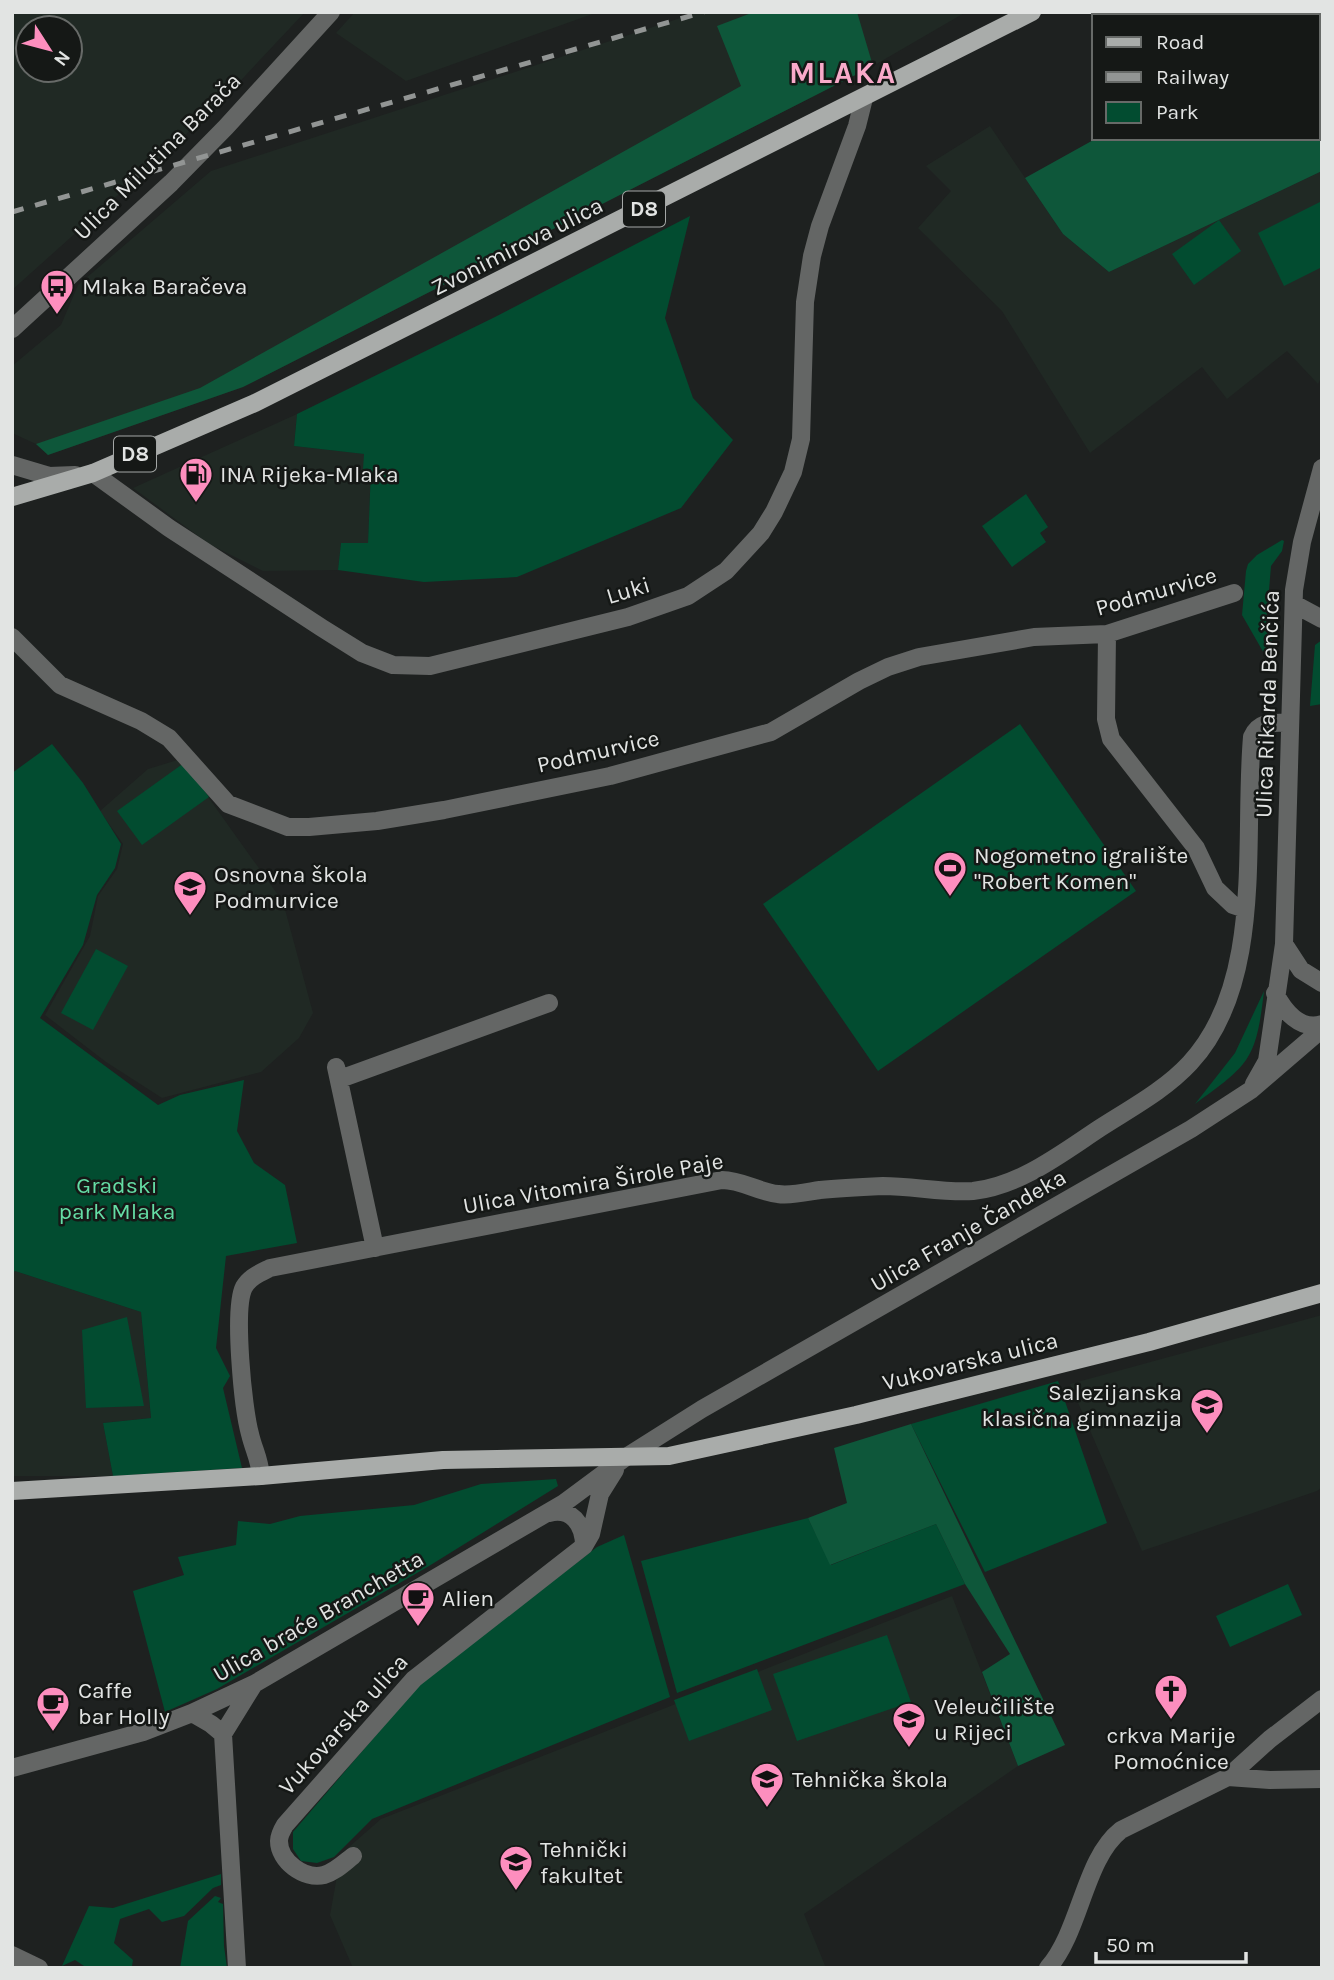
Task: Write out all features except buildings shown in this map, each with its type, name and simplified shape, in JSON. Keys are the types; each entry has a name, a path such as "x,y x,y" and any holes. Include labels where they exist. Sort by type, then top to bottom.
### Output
{"main road":[{"name":"Zvonimirova ulica","path":"12,497 89,473 255,403 314,375 1032,12"},
{"name":"Vukovarska ulica","path":"12,1491 261,1476 443,1460 669,1456 856,1415 1149,1342 1322,1293"}],"street":[{"name":"Ulica Milutina Barača","path":"12,329 171,183 331,12"},
{"name":"Luki","path":"89,473 332,635 362,653 393,665 430,666 456,660 628,617 688,596 726,571 761,533 793,472 801,439 805,302 812,257 864,98"},
{"path":"12,465 49,476 89,473"},
{"name":"Ulica Rikarda Benčića","path":"1251,1090 1267,1061 1284,944 1294,604 1302,542 1322,468"},
{"name":"Podmurvice","path":"12,637 60,685 141,721 169,738 228,804 288,827 309,827 377,821 444,810 610,776 771,732 859,681 888,667 919,657 1034,637 1107,634 1234,593"},
{"path":"1294,604 1322,619"},
{"path":"1107,634 1106,719 1111,739 1183,830 1215,888 1233,905 1245,909"},
{"name":"Ulica Vitomira Širole Paje","path":"261,1476 259,1457 249,1432 240,1350 239,1308 243,1289 257,1274 270,1268 722,1180 783,1195 880,1186 973,1191 1014,1180 1148,1097 1190,1063 1205,1045 1226,1008 1238,965 1245,909 1252,737 1256,729 1264,723 1290,723"},
{"path":"1284,944 1301,970 1322,984"},
{"path":"1275,993 1295,1019 1309,1026 1322,1026"},
{"path":"375,1248 338,1073 549,1003"},
{"name":"Ulica Franje Čandeka","path":"626,1457 702,1409 1191,1129 1251,1090 1322,1026"},
{"path":"584,1546 591,1534 600,1494 626,1457"},
{"name":"Ulica braće Branchetta","path":"12,1768 143,1732 254,1684 542,1515 626,1457"},
{"path":"542,1515 559,1511 568,1513 583,1532 584,1546"},
{"name":"Vukovarska ulica","path":"353,1856 326,1874 305,1874 291,1865 281,1851 281,1833 285,1825 414,1679 584,1546"},
{"path":"237,1968 223,1734 254,1684"},
{"path":"1048,1968 1061,1948 1101,1854 1111,1838 1121,1830 1228,1777 1270,1739 1322,1699"},
{"path":"192,1713 223,1734"},
{"path":"1228,1777 1270,1780 1322,1779"},
{"path":"12,1955 39,1968"}],"shaded area":[{"path":"12,12 305,12 214,109 12,290"},
{"path":"355,12 598,12 406,81 336,33"},
{"path":"699,12 966,12 873,66 243,387 48,455 36,444 12,433 12,366 61,325 78,285 211,171"},
{"path":"990,126 1063,234 1109,272 1322,171 1322,376 1318,384 1287,351 1227,399 1202,367 1090,453 1002,311 918,228 951,191 926,166"},
{"path":"297,414 294,446 365,454 371,468 368,544 341,543 338,570 263,571 209,544 133,488"},
{"name":"Osnovna škola Podmurvice","path":"181,759 283,902 313,1013 299,1038 261,1072 162,1098 106,1062 45,1015 90,936 98,896 117,869 123,844 100,811 148,769"},
{"path":"15,1271 141,1312 151,1418 103,1423 113,1476 12,1476 12,1274"},
{"name":"Salezijanska klasična gimnazija","path":"1322,1315 1322,1487 1142,1551 1070,1384"},
{"path":"952,1596 1018,1766 804,1914 826,1968 353,1968 330,1915 341,1854 381,1819"}],"green space":[{"path":"754,12 857,12 873,66 243,387 48,455 36,444 200,388 741,86 717,26"},
{"path":"1322,13 1322,171 1109,272 1063,234 1025,178 1093,140 1320,140"},
{"path":"1322,201 1322,267 1284,286 1258,233"},
{"path":"690,216 665,318 693,398 733,440 681,508 517,577 424,582 338,570 341,543 368,543 371,469 363,469 364,454 294,446 297,414 495,317"},
{"path":"1219,220 1241,251 1194,285 1172,254"},
{"path":"1026,494 1048,527 1040,533 1046,542 1012,567 982,526"},
{"path":"1282,540 1282,551 1271,566 1266,627 1274,645 1273,663 1269,662 1242,615 1248,564 1257,555"},
{"path":"1322,640 1322,704 1310,706 1315,645"},
{"name":"Nogometno igralište \"Robert Komen\"","path":"1020,724 1136,891 878,1071 763,904"},
{"name":"Gradski park Mlaka","path":"52,744 83,783 121,844 115,868 97,895 83,945 40,1018 158,1105 180,1095 244,1080 237,1131 254,1163 285,1185 297,1243 226,1256 216,1348 230,1376 223,1388 242,1468 113,1476 103,1423 151,1418 141,1312 15,1271 12,1274 12,773"},
{"path":"184,763 209,797 142,845 117,811"},
{"path":"96,949 128,966 93,1030 61,1013"},
{"path":"1264,991 1258,1032 1247,1058 1228,1079 1195,1104 1235,1053"},
{"path":"127,1317 144,1406 86,1408 82,1330"},
{"path":"1058,1381 1107,1523 985,1572 911,1424"},
{"path":"911,1424 1065,1745 1018,1766 982,1672 1010,1654 965,1584 936,1524 830,1565 808,1518 847,1503 834,1448"},
{"path":"556,1479 558,1486 429,1566 217,1689 165,1712 133,1591 184,1575 178,1557 236,1545 238,1521 270,1524 300,1516 414,1505 481,1484"},
{"path":"808,1518 831,1565 936,1524 965,1584 677,1693 641,1561"},
{"path":"624,1535 670,1697 372,1819 334,1857 317,1863 301,1861 293,1849 293,1832 418,1686 597,1547"},
{"path":"1288,1584 1302,1615 1230,1647 1216,1616"},
{"path":"887,1635 911,1702 797,1741 773,1674"},
{"path":"757,1669 772,1710 689,1741 674,1700"},
{"path":"221,1874 221,1885 213,1888 184,1916 162,1922 149,1909 120,1919 114,1943 133,1960 132,1966 87,1968 75,1960 62,1966 89,1906 113,1908"},
{"path":"215,1896 221,1898 218,1902 223,1904 227,1968 180,1968 188,1921"}],"railway":[{"path":"12,212 704,12"}],"place":[{"name":"Mlaka Baračeva","path":"57,316"},
{"name":"INA Rijeka-Mlaka","path":"196,504"},
{"name":"Nogometno igralište \"Robert Komen\"","path":"950,898"},
{"name":"Osnovna škola Podmurvice","path":"190,917"},
{"name":"Salezijanska klasična gimnazija","path":"1207,1435"},
{"name":"Alien","path":"418,1628"},
{"name":"crkva Marije Pomoćnice","path":"1171,1721"},
{"name":"Caffe bar Holly","path":"53,1733"},
{"name":"Veleučilište u Rijeci","path":"909,1749"},
{"name":"Tehnička škola","path":"767,1809"},
{"name":"Tehnički fakultet","path":"516,1892"}],"district":[{"name":"MLAKA","path":"843,73"}]}
